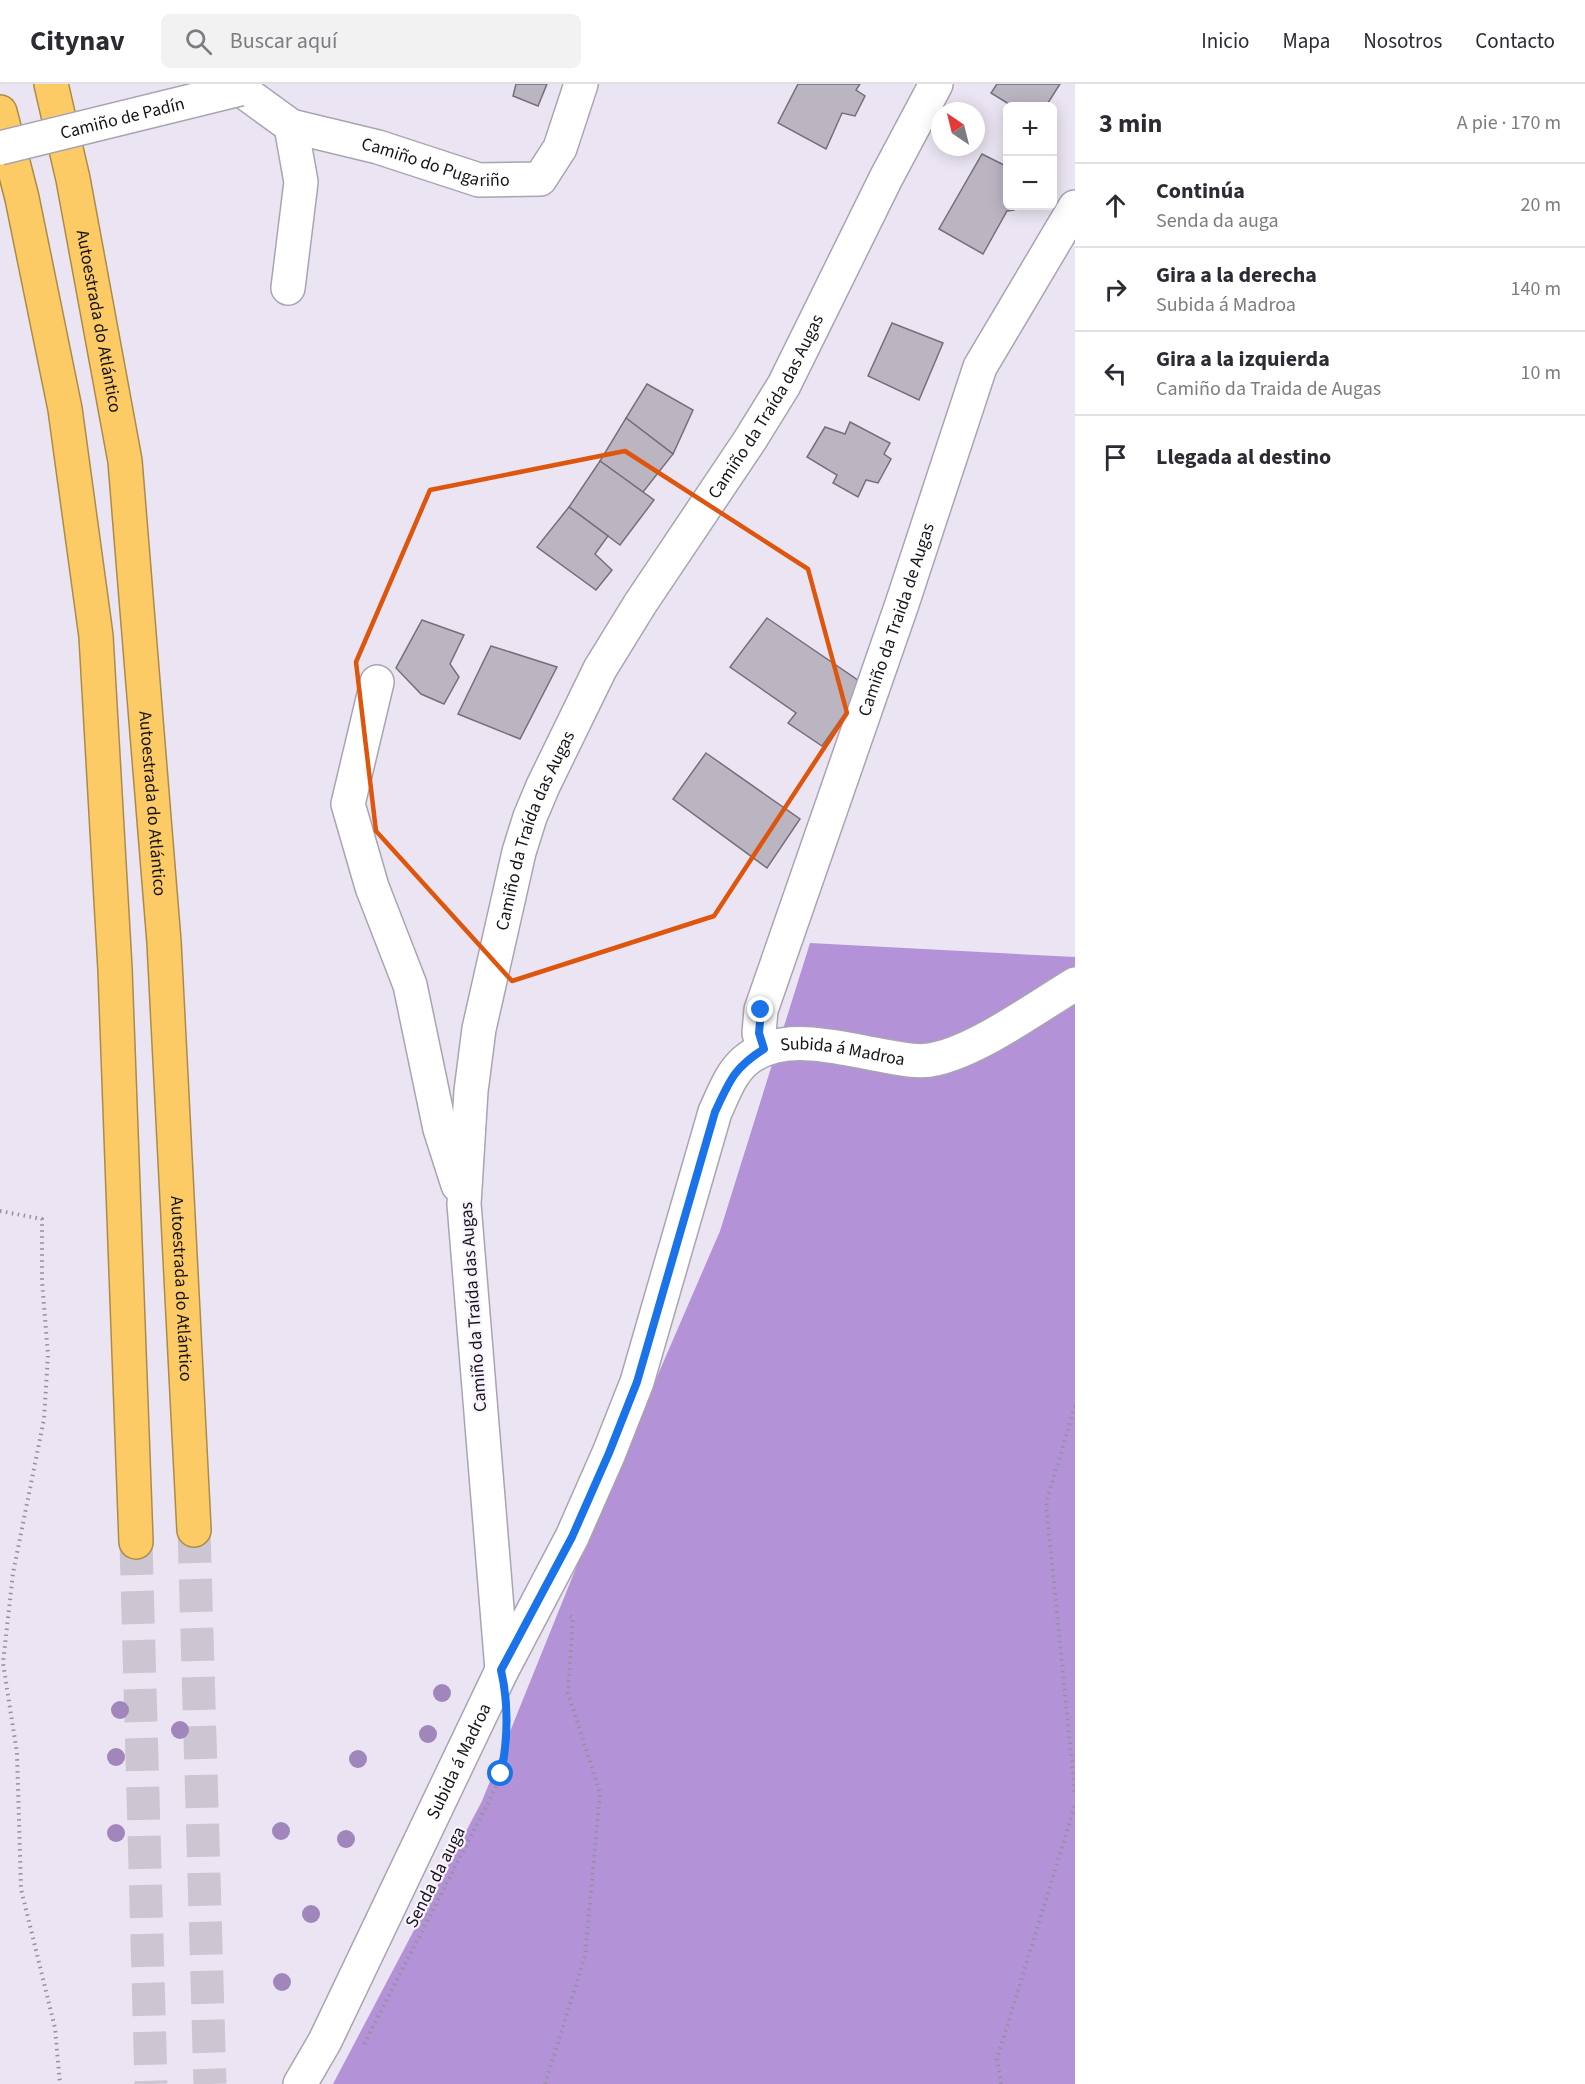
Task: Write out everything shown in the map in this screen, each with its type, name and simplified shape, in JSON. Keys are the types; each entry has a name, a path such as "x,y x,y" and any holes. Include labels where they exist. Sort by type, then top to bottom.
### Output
{"highway":[{"name":"Autoestrada do Atlántico","path":"51,84 73,179 125,461 164,942 194,1530"},
{"path":"0,112 22,198 65,409 96,636 115,969 136,1542"}],"street":[{"name":"Camiño do Pugariño","path":"239,86 291,126 378,147 479,180 540,179 560,148 581,84"},
{"name":"Camiño da Traída das Augas","path":"501,1670 464,1204 471,1091 479,1029 519,852 534,807 600,669 784,385 808,333 936,84"},
{"name":"Camiño de Padín","path":"0,148 239,86"},
{"path":"288,288 301,182 291,126"},
{"name":"Camiño da Traida de Augas","path":"764,1049 759,1033 761,1010 902,604 980,367 1075,207"},
{"path":"377,682 348,804 372,887 410,985 440,1129 464,1204"},
{"name":"Subida á Madroa","path":"300,2084 325,2041 501,1670 572,1537 609,1453 633,1393 715,1112 730,1081 744,1062 764,1049 781,1043 804,1043 905,1059 934,1060 966,1048 1075,984"}],"path":[{"path":"0,1212 42,1219 42,1281 48,1355 44,1419 13,1573 3,1663 17,1753 21,1889 55,2028 60,2084"},
{"path":"1075,1406 1047,1503 1075,1794"},
{"path":"545,2084 585,1956 600,1792 568,1693 573,1618"},
{"name":"Senda da auga","path":"363,2046 491,1797 501,1774 506,1736"},
{"path":"1000,2084 997,2059 1075,1805"}],"highlighted area":[{"path":"625,451 808,569 847,713 714,916 512,981 376,831 356,662 430,490"}],"shaded area":[{"path":"810,943 1075,957 1075,2084 333,2084 482,1801 599,1511 720,1231"}],"building":[{"path":"516,84 547,84 538,106 513,96"},
{"path":"798,84 860,84 856,90 865,96 855,116 842,113 826,149 778,123"},
{"path":"997,84 1060,84 1049,102 1006,102 991,93"},
{"path":"981,156 985,156 1003,164 1003,210 1014,210 1007,211 983,254 939,229"},
{"path":"892,323 943,343 919,400 868,376"},
{"path":"647,384 693,410 673,454 626,418"},
{"path":"626,418 673,454 643,492 600,461"},
{"path":"850,422 890,443 884,454 891,459 878,483 866,480 858,497 833,483 837,475 807,457 825,427 845,434"},
{"path":"600,461 654,500 620,545 569,507"},
{"path":"569,507 608,536 595,554 612,570 596,590 537,547"},
{"path":"767,618 865,685 822,746 788,723 796,713 730,667"},
{"path":"422,620 464,635 450,664 459,677 444,704 421,694 396,668"},
{"path":"491,646 557,667 520,739 458,714"},
{"path":"706,753 800,819 767,868 673,799"}],"tunnel":[{"path":"194,1530 210,2084"},
{"path":"136,1542 151,2084"}],"route":[{"path":"501,1774 505,1755 507,1710 507,1692 501,1670 572,1537 637,1382 715,1112 730,1081 744,1062 764,1049 759,1033 761,1010"}]}
